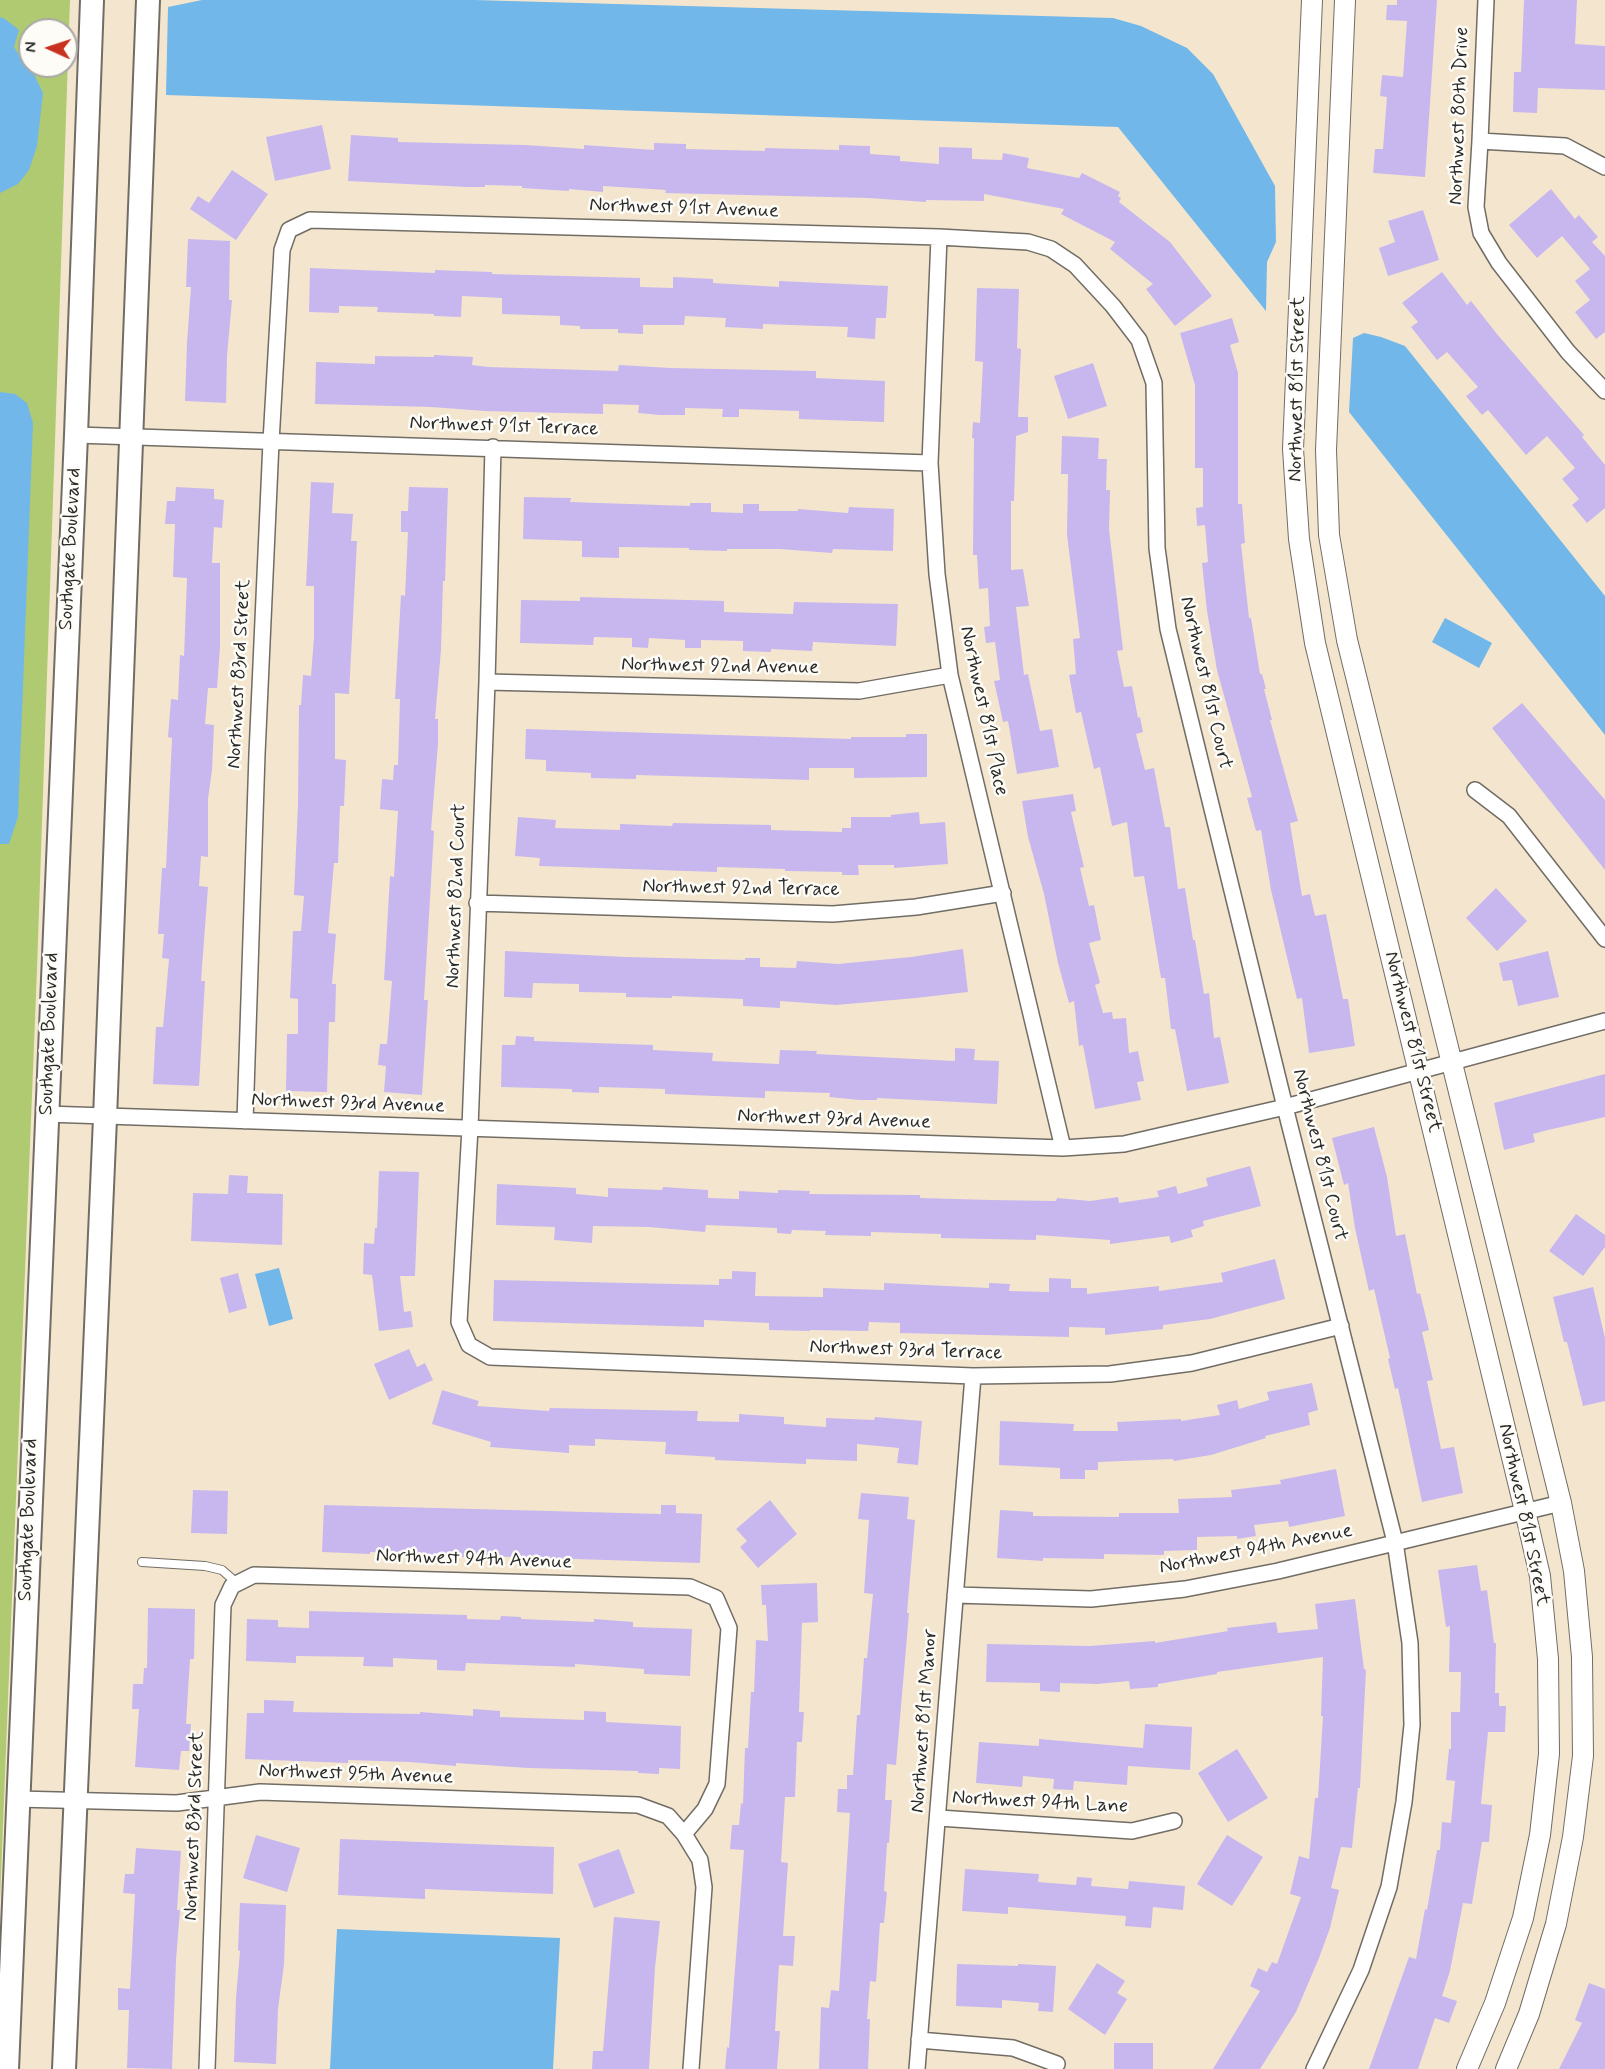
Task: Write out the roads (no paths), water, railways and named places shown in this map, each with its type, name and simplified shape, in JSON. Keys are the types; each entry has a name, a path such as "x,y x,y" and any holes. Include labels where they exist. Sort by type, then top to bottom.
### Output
{"main road":[{"name":"Southgate Boulevard","path":"7,2069 76,435 92,0"},
{"path":"64,2069 105,1118 148,0"}],"street":[{"name":"Northwest 81st Street","path":"1312,0 1293,449 1299,539 1316,643 1540,1576 1548,1659 1549,1754 1540,1834 1523,1918 1495,2003 1467,2069"},
{"name":"Northwest 81st Street","path":"1345,0 1326,450 1329,535 1347,640 1561,1503 1574,1570 1581,1646 1583,1756 1573,1837 1556,1924 1529,2014 1506,2069"},
{"name":"Northwest 80th Drive","path":"1486,0 1476,207 1480,233 1499,263 1568,352 1605,392"},
{"path":"1480,141 1564,146 1605,167"},
{"name":"Northwest 91st Avenue","path":"289,230 310,220 939,237 1028,242 1051,249 1075,265"},
{"name":"Northwest 83rd Street","path":"245,1121 257,754 272,442 282,250 289,230"},
{"name":"Northwest 81st Place","path":"939,237 930,463 937,574 950,675 1063,1148"},
{"name":"Northwest 81st Court","path":"1075,265 1113,306 1139,340 1154,383 1157,548 1168,628 1285,1107 1395,1542 1410,1644 1412,1725 1404,1802 1389,1887 1361,1970 1314,2069"},
{"name":"Northwest 91st Terrace","path":"76,435 930,463"},
{"name":"Northwest 82nd Court","path":"469,1345 459,1322 470,1128 487,682 493,447"},
{"name":"Northwest 92nd Avenue","path":"487,682 859,691 950,675"},
{"path":"1475,790 1509,816 1605,939"},
{"name":"Northwest 92nd Terrace","path":"477,903 833,914 916,907 1003,893"},
{"name":"Northwest 93rd Avenue","path":"46,1114 105,1118 1063,1148 1124,1144 1285,1107 1605,1022"},
{"name":"Northwest 93rd Terrace","path":"469,1345 490,1357 973,1376 1110,1374 1192,1362 1341,1326"},
{"name":"Northwest 81st Manor","path":"917,2069 973,1376"},
{"name":"Northwest 94th Avenue","path":"955,1594 1091,1599 1185,1589 1278,1571 1561,1503"},
{"name":"Northwest 94th Avenue","path":"235,1585 254,1575 690,1587 716,1598 729,1628 717,1784 705,1809 684,1834"},
{"name":"Northwest 83rd Street","path":"207,2069 223,1605 235,1585"},
{"name":"Northwest 95th Avenue","path":"18,1799 177,1803 260,1792 638,1805 668,1816 684,1834 700,1860 704,1887 691,2069"},
{"name":"Northwest 94th Lane","path":"939,1818 1132,1831 1174,1821"},
{"path":"919,2040 1013,2048 1057,2064"}],"lane":[{"path":"142,1562 205,1566 222,1570 235,1585"}],"water":[{"path":"202,0 474,0 1113,18 1141,26 1187,48 1213,74 1275,186 1276,242 1267,262 1266,311 1118,127 166,95 168,7"},
{"path":"0,17 18,29 14,47 18,53 18,78 36,78 43,93 37,146 29,170 18,184 0,193"},
{"path":"1364,333 1405,346 1605,596 1605,735 1349,412 1353,338"},
{"path":"0,392 15,394 27,403 33,423 18,817 9,844 0,844"},
{"path":"1445,618 1492,643 1479,668 1432,642"},
{"path":"279,1268 293,1319 269,1326 255,1274"},
{"path":"337,1929 560,1938 553,2069 330,2069"}]}
